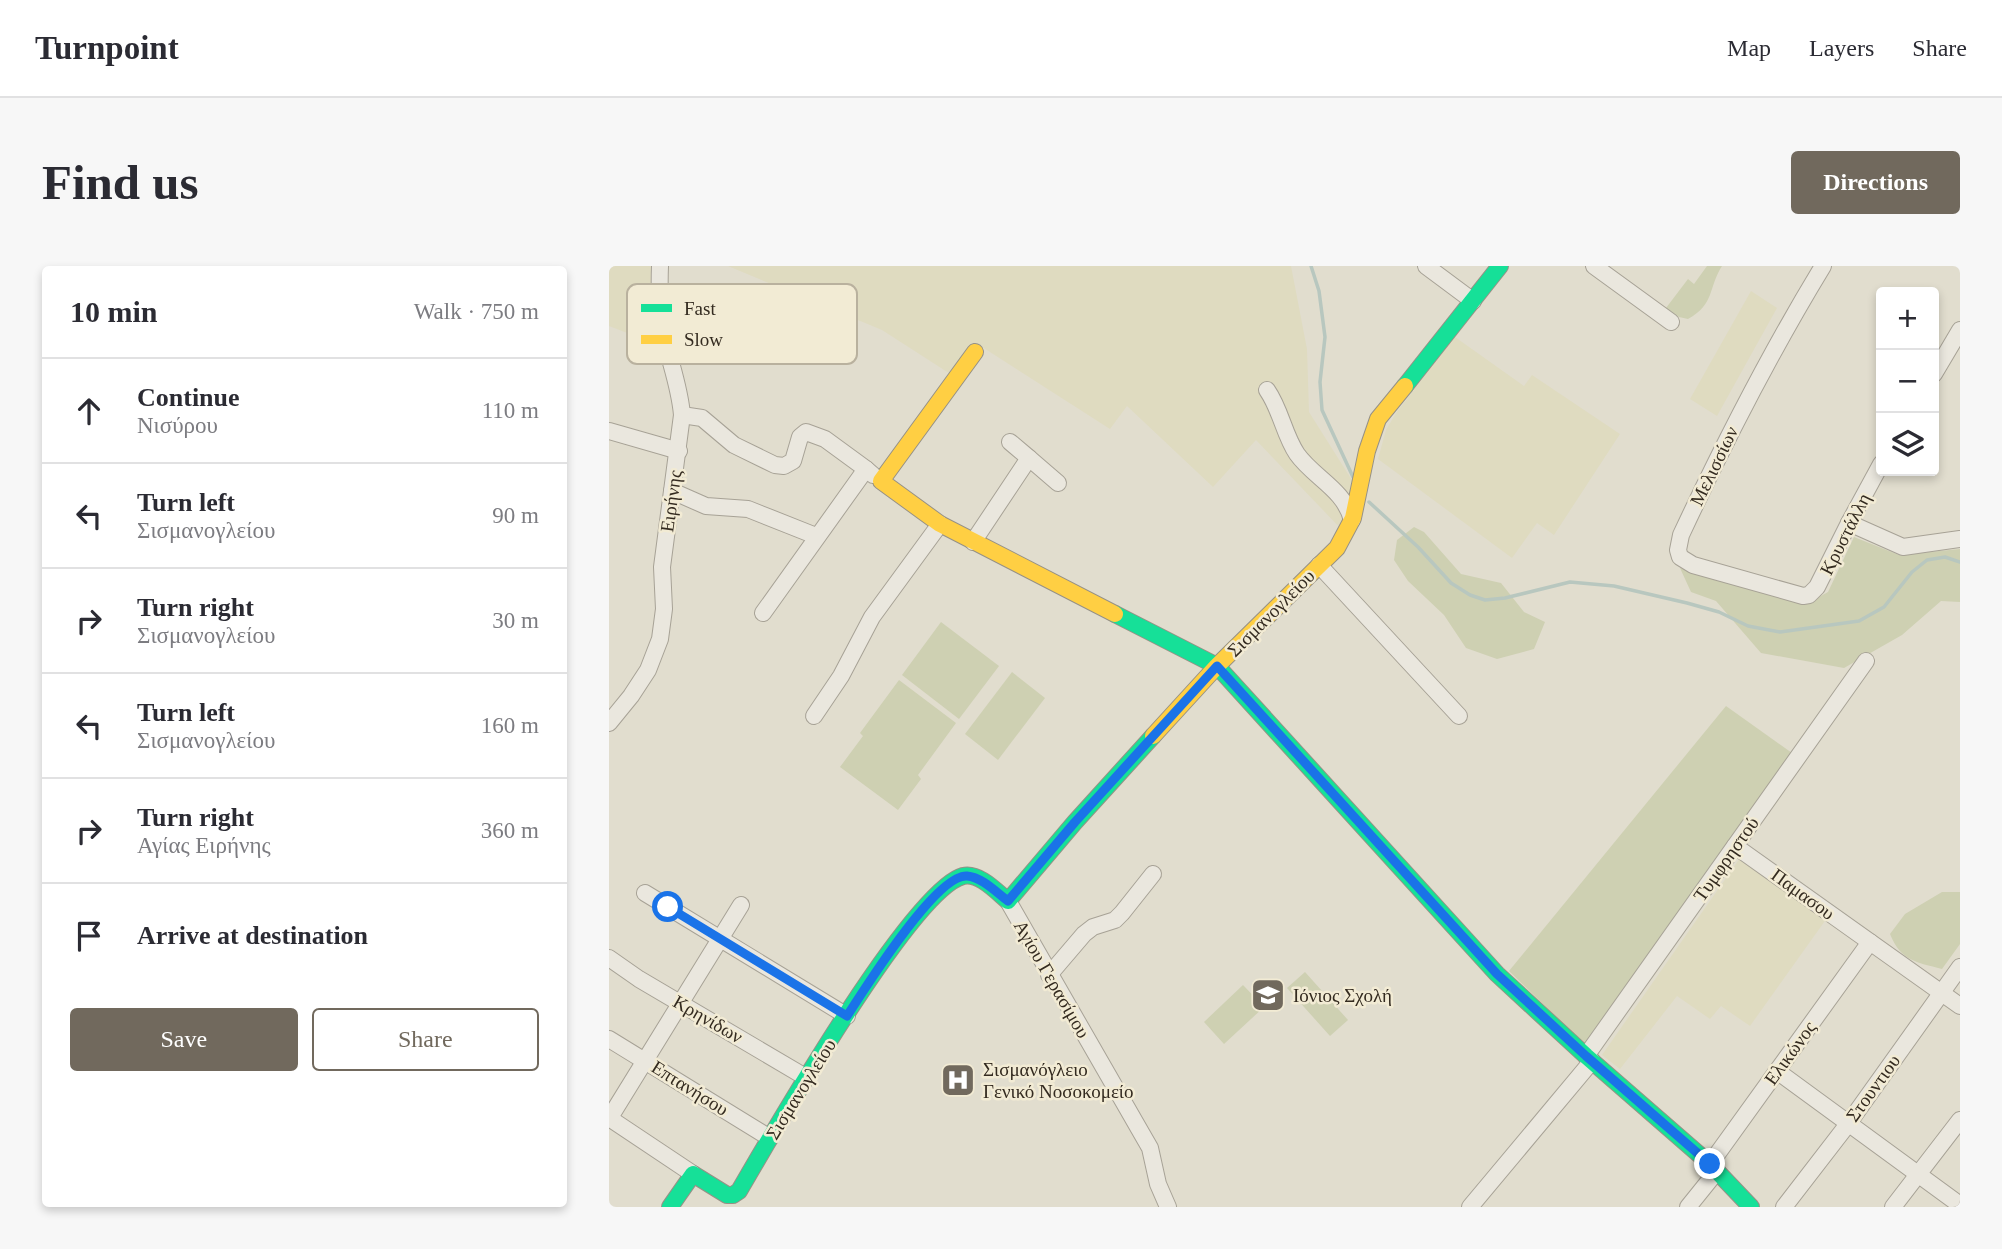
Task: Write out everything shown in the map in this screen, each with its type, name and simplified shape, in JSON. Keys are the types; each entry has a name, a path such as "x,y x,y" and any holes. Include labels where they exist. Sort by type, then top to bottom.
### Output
{"street":[{"name":"Ειρήνης","path":"660,266 660,284"},
{"path":"1426,266 1473,301"},
{"name":"Σισμανογλείου","path":"693,1174 727,1195 737,1194 807,1078 899,937 935,898 956,878 966,876 974,877 1008,901 1075,822 1217,666 1341,544 1352,520 1371,436 1378,419 1500,266"},
{"path":"1594,266 1671,322"},
{"name":"Μελισσίων","path":"1803,596 1693,565 1680,557 1678,550 1681,535 1725,441 1823,266"},
{"path":"1939,366 1960,330"},
{"path":"881,481 975,352"},
{"name":"Ειρήνης","path":"611,720 648,670 660,639 664,609 662,567 682,415 680,393 671,364"},
{"path":"1268,390 1279,409 1297,454 1337,493 1352,520"},
{"path":"682,415 702,418 734,445 775,465 784,466 793,461 800,437 806,432 825,439 940,524 1217,666 1497,974 1714,1168 1751,1207"},
{"path":"609,431 679,451"},
{"path":"1010,442 1058,483"},
{"path":"973,541 1029,458"},
{"path":"763,613 866,469"},
{"name":"Κρυστάλλη","path":"1803,596 1809,595 1817,587 1876,473"},
{"path":"672,491 706,506 748,509 816,536"},
{"path":"1849,523 1903,547 1960,539"},
{"path":"814,716 841,676 872,617 940,524"},
{"path":"1319,565 1459,716"},
{"name":"Τυμφρηστού","path":"1470,1207 1589,1058 1865,661"},
{"name":"Παμασου","path":"1735,846 1960,1006"},
{"path":"1049,975 1084,934 1093,927 1115,920 1153,874"},
{"path":"645,893 847,1016"},
{"name":"Αγίου Γερασίμου","path":"1008,901 1150,1148 1158,1184 1168,1207"},
{"path":"670,1207 693,1174 609,1119 741,905"},
{"name":"Ελικώνος","path":"1688,1207 1777,1071 1870,942"},
{"name":"Κρηνίδων","path":"609,958 639,979 807,1078"},
{"name":"Στουντιου","path":"1784,1207 1848,1124 1960,967"},
{"name":"Επτανήσου","path":"609,1039 771,1138"},
{"path":"1777,1071 1960,1205"},
{"path":"1893,1207 1960,1120"}],"shaded area":[{"path":"609,266 654,266 656,284 627,284 627,333 609,326"},
{"path":"728,266 1291,266 1307,349 1309,412 1355,485 1343,531 1256,440 1213,487 1127,406 1110,429 979,345 955,377 882,330 857,320 857,284 771,284"},
{"path":"1751,291 1777,308 1717,416 1690,399"},
{"path":"1455,337 1524,386 1532,375 1620,434 1554,535 1537,523 1512,558 1378,459 1386,430 1396,413"},
{"path":"1740,858 1827,918 1750,1026 1721,1006 1710,1019 1677,996 1620,1069 1602,1055"}],"green space":[{"path":"1707,266 1722,266 1703,307 1688,319 1679,317 1666,308 1688,279 1694,284"},
{"path":"1414,527 1424,532 1461,574 1501,583 1524,612 1545,622 1534,649 1497,659 1466,648 1444,615 1408,581 1394,560 1397,540"},
{"path":"1854,537 1899,555 1960,549 1960,602 1941,601 1902,635 1844,668 1761,653 1716,601 1691,592 1680,568 1808,603 1828,592"},
{"path":"941,622 999,666 959,719 902,675"},
{"path":"1012,672 1045,698 998,760 965,734"},
{"path":"899,680 956,723 918,775 921,779 898,810 840,767 863,736 860,733"},
{"path":"1726,706 1792,753 1586,1046 1509,971"},
{"path":"1942,892 1960,892 1960,944 1942,969 1904,955 1890,934 1905,914"},
{"path":"1305,972 1348,1020 1330,1036 1287,988"},
{"path":"1243,985 1264,1007 1224,1044 1204,1022"}],"waterway":[{"path":"1311,266 1319,291 1325,337 1320,382 1322,410 1353,477"},
{"path":"1369,502 1418,547 1451,583 1470,595 1485,600 1505,598 1570,582 1614,586 1687,603 1719,612 1748,626 1780,632 1859,621 1884,607 1912,572 1927,560 1945,557 1960,562"}],"traffic: fast":[{"path":"1405,386 1500,266"},
{"path":"1115,614 1217,666 1497,974 1710,1164 1751,1207"},
{"path":"670,1207 693,1174 727,1195 739,1191 810,1071 878,967 911,923 940,891 963,876 969,876 987,884 1008,901 1153,736"}],"traffic: slow":[{"path":"975,352 881,481 940,524 1115,614"},
{"path":"1153,736 1217,666 1337,548 1353,518 1367,451 1378,419 1405,386"}],"place":[{"name":"Ιόνιος Σχολή","path":"1268,995"},
{"name":"Σισμανόγλειο Γενικό Νοσοκομείο","path":"958,1080"}],"route":[{"path":"668,907 847,1016 899,937 956,878 974,877 1008,901 1075,822 1217,666 1497,974 1710,1164"}]}
